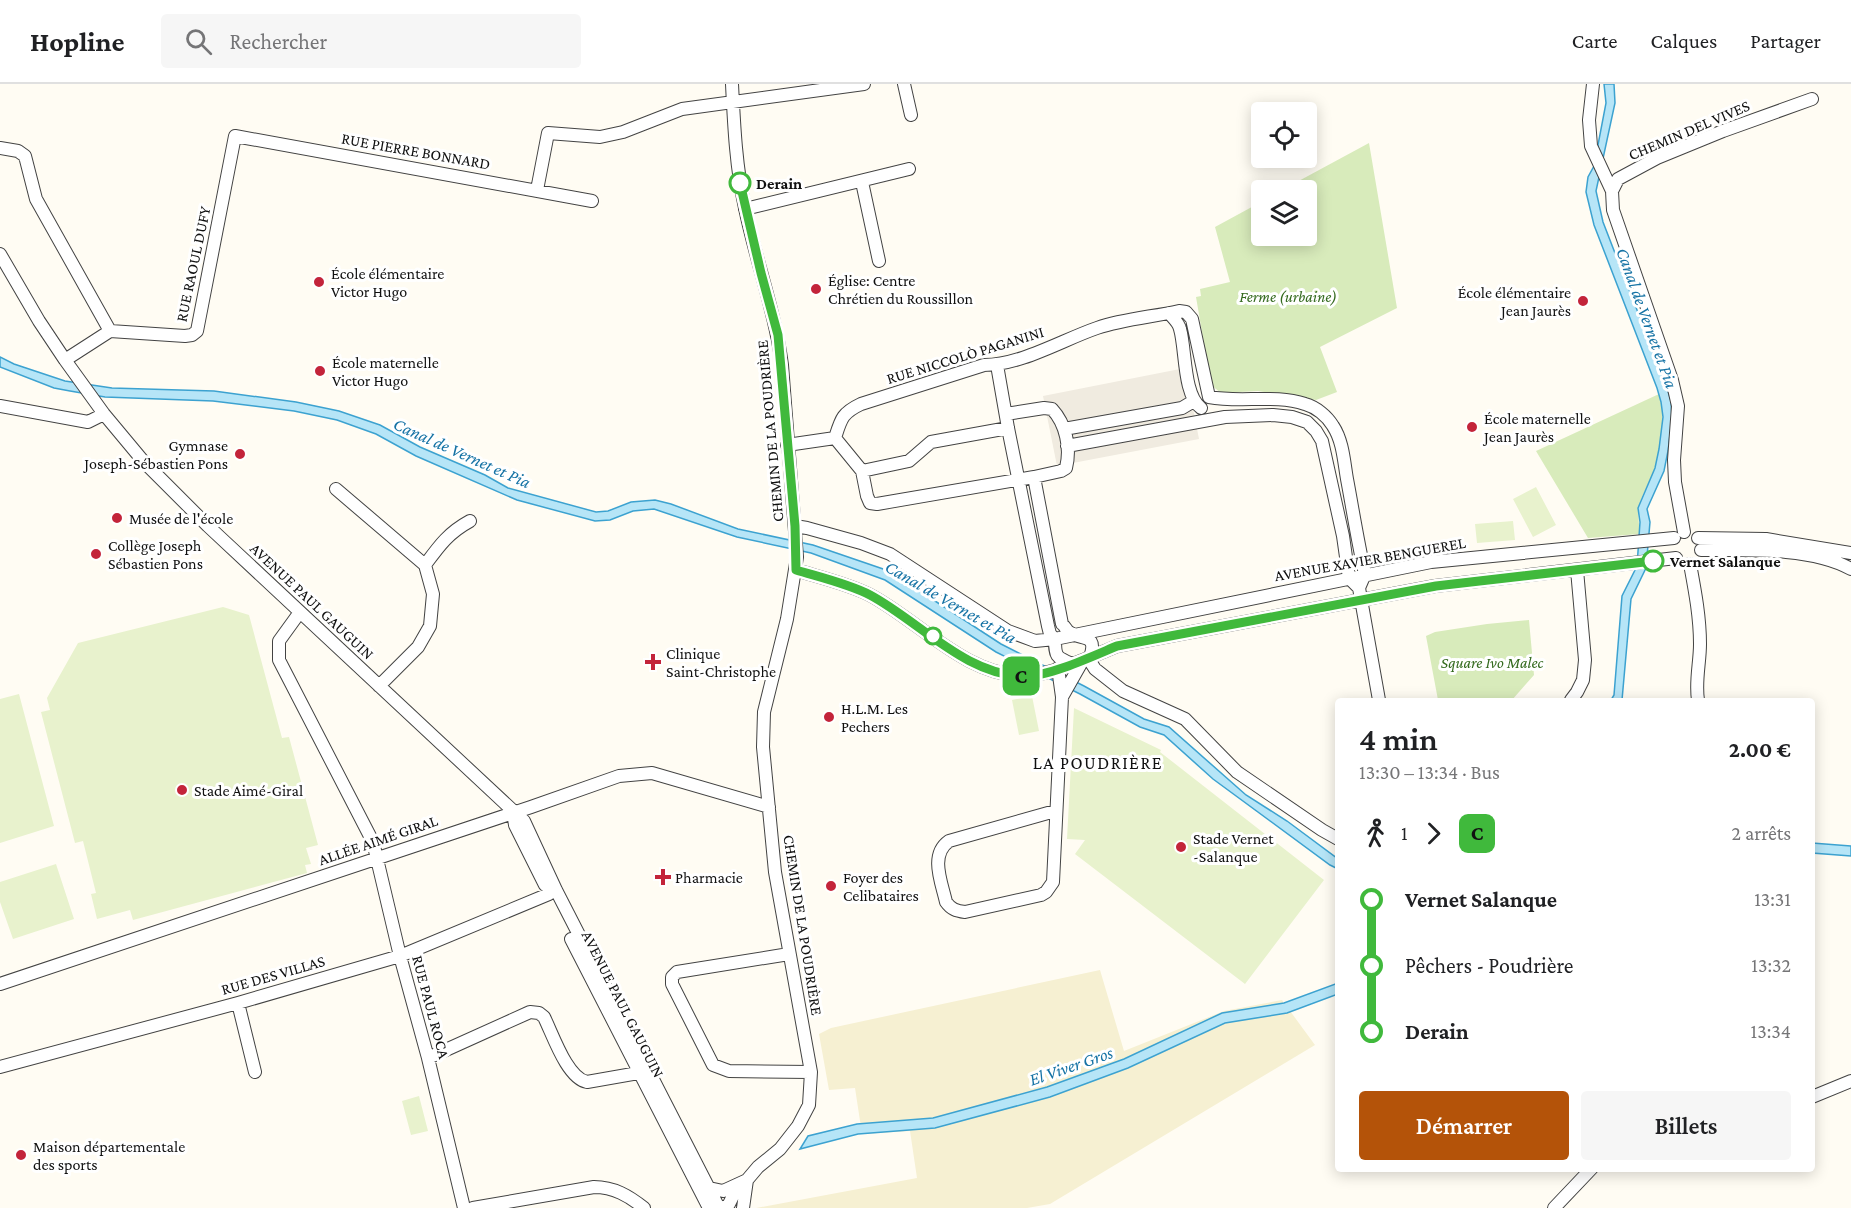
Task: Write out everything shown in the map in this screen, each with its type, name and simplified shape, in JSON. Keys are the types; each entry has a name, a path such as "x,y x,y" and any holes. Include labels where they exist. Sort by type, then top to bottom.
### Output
{"street":[{"name":"CHEMIN DE LA POUDRIÈRE","path":"724,1208 743,1182 780,1149 798,1126 809,1105 812,1072 775,872 763,747 764,712 787,619 796,564 782,365 778,335 740,183 732,84"},
{"path":"537,190 548,133 600,137 622,132 682,109 864,84"},
{"path":"904,84 910,115"},
{"path":"1593,84 1589,120 1591,146 1612,191 1613,210 1672,380 1678,406 1674,460 1679,535 1672,546 1669,559"},
{"name":"CHEMIN DEL VIVES","path":"1612,191 1618,179 1657,158 1812,99"},
{"name":"RUE PIERRE BONNARD","path":"235,136 591,201"},
{"name":"RUE RAOUL DUFY","path":"110,331 185,336 197,331 235,136"},
{"path":"0,148 18,151 25,156 36,199 110,331 65,360"},
{"path":"745,209 909,169"},
{"path":"862,182 879,261"},
{"name":"AVENUE PAUL GAUGUIN","path":"0,254 65,360 104,414 144,462 208,526 524,821 567,912 663,1098 705,1189 710,1208"},
{"path":"1209,397 1192,319 1186,312 1179,310 1169,313 1180,326 1187,376 1197,403 1209,419"},
{"name":"RUE NICCOLÒ PAGANINI","path":"835,438 841,419 848,410 861,404 984,365 998,365 1100,327 1169,313"},
{"path":"998,365 1008,428 1048,626 1050,634 1056,639 1055,652 1059,659 1083,660 1123,691 1185,719 1237,772 1335,837"},
{"path":"1064,429 1182,408 1209,397 1223,400 1246,398 1288,400 1307,404 1322,413 1339,438 1365,574 1360,594 1379,698"},
{"path":"0,406 88,422 104,414"},
{"path":"787,445 835,438 862,471 870,503 877,504 1034,477 1066,468 1069,456 1064,429 1058,415 1052,409 1044,408 1006,414"},
{"path":"1067,446 1209,419 1273,415 1292,417 1307,422 1317,431 1322,441 1343,536 1349,578 1360,594"},
{"path":"862,471 909,462 931,442 1008,428"},
{"path":"1034,477 1062,624 1068,631 1087,637 1093,647 1062,698"},
{"path":"336,489 425,565 433,594 430,626 418,647 379,686"},
{"path":"425,565 454,529 470,521"},
{"name":"AVENUE XAVIER BENGUEREL","path":"795,526 861,543 890,554 1008,631 1035,641 1056,639 1431,562 1661,539 1679,535"},
{"path":"796,564 868,594 904,615 959,655 981,667 1003,675 1028,676 1083,660 1117,646 1360,594 1669,559 1690,564 1697,560 1699,544 1691,533 1679,535"},
{"path":"1699,544 1766,539 1851,553"},
{"path":"1699,544 1764,549 1820,559 1851,569"},
{"path":"1690,564 1699,613 1698,698"},
{"path":"1572,698 1583,680 1585,660 1578,570"},
{"name":"RUE PAUL ROCA","path":"300,612 279,641 279,660 373,842 464,1208"},
{"path":"1055,811 949,841 942,846 937,861 946,902 950,908 958,912 965,912 1041,895 1053,882 1062,698 1058,668"},
{"name":"ALLÉE AIMÉ GIRAL","path":"0,984 619,776 652,773 769,807"},
{"name":"AVENUE PAUL GAUGUIN","path":"513,813 515,825 549,894 642,1073 705,1189 719,1208"},
{"name":"RUE DES VILLAS","path":"0,1067 238,1003 400,956 549,894"},
{"path":"789,954 677,972 672,977 672,984 713,1065 729,1071 812,1072"},
{"path":"238,1003 255,1072"},
{"path":"428,1058 530,1012 539,1013 544,1017 570,1070 579,1080 587,1082 642,1073"},
{"name":"AVENUE PAUL GAUGUIN","path":"639,1050 642,1073 658,1095 663,1098"},
{"path":"1815,1096 1851,1081"},
{"path":"1554,1208 1588,1172"},
{"path":"705,1189 723,1191 743,1182 742,1204"},
{"path":"473,1208 594,1186 606,1187 626,1194 644,1208"}],"shaded area":[{"path":"1185,368 1199,439 1057,466 1043,396"},
{"path":"1100,970 1124,1051 1224,1011 1282,1000 1315,1045 1050,1204 1027,1208 756,1208 917,1178 910,1131 862,1134 855,1088 829,1090 819,1034 831,1028"}],"green space":[{"name":"Ferme (urbaine)","path":"1369,143 1397,308 1320,347 1337,392 1316,400 1258,391 1221,393 1211,385 1196,297 1201,296 1200,289 1230,282 1215,227 1251,207 1251,246 1317,246 1317,180 1301,180"},
{"path":"1659,394 1663,421 1661,440 1653,472 1639,506 1639,534 1588,538 1536,451"},
{"path":"1536,487 1556,525 1533,537 1513,499"},
{"path":"1513,521 1515,540 1477,543 1475,524"},
{"name":"Stade Aimé-Giral","path":"223,607 249,615 282,738 289,737 318,845 306,848 311,864 305,865 307,873 133,920 130,910 97,919 91,894 96,893 83,841 75,843 41,712 50,710 47,698 78,643"},
{"name":"Square Ivo Malec","path":"1529,620 1534,675 1514,698 1438,698 1426,636 1435,632"},
{"path":"19,694 54,826 0,843 0,699"},
{"path":"1032,696 1039,731 1019,735 1012,700"},
{"name":"Stade Vernet -Salanque","path":"1074,708 1161,750 1160,752 1324,880 1245,984 1075,854 1085,840 1067,839"},
{"path":"56,864 74,919 13,939 0,902 0,882"},
{"path":"419,1096 428,1131 411,1135 402,1101"}],"water":[{"path":"1604,84 1614,84 1615,103 1596,191 1603,222 1666,385 1671,401 1672,418 1664,471 1647,509 1650,522 1646,568 1631,599 1622,698 1612,698 1622,596 1637,566 1640,522 1638,508 1655,468 1663,417 1657,388 1594,225 1586,192 1588,177 1594,166 1606,103"},
{"path":"0,357 65,381 112,388 214,391 296,402 339,411 380,425 420,447 485,475 508,488 596,512 608,511 631,502 655,500 738,529 813,545 889,571 1001,644 1144,719 1169,727 1246,795 1287,821 1335,857 1335,868 1213,779 1164,735 1140,727 996,652 885,580 811,553 737,537 654,509 633,511 610,520 595,521 517,500 416,456 376,434 337,420 294,411 213,401 105,397 54,388 0,367"},
{"path":"1815,843 1851,846 1851,856 1815,853"},
{"path":"1335,984 1335,995 1287,1013 1225,1023 1128,1068 1050,1097 935,1128 858,1134 800,1149 808,1136 857,1124 933,1118 1047,1087 1124,1059 1222,1013 1284,1003"}],"bus line":[{"name":"C","path":"740,183 778,335 795,526 796,570 868,594 904,615 959,655 981,667 1003,675 1028,676 1083,660 1117,646 1210,630 1360,599 1436,586 1653,561"}],"place":[{"name":"Derain","path":"740,183"},
{"name":"École élémentaire Victor Hugo","path":"319,282"},
{"name":"Église: Centre Chrétien du Roussillon","path":"816,289"},
{"name":"École élémentaire Jean Jaurès","path":"1583,301"},
{"name":"École maternelle Victor Hugo","path":"320,371"},
{"name":"École maternelle Jean Jaurès","path":"1472,427"},
{"name":"Gymnase Joseph-Sébastien Pons","path":"240,454"},
{"name":"Musée de l'école","path":"117,518"},
{"name":"Collège Joseph Sébastien Pons","path":"96,554"},
{"name":"Vernet Salanque","path":"1653,561"},
{"name":"Clinique Saint-Christophe","path":"653,662"},
{"name":"H.L.M. Les Pechers","path":"829,717"},
{"name":"Stade Aimé-Giral","path":"182,790"},
{"name":"Stade Vernet -Salanque","path":"1181,847"},
{"name":"Pharmacie","path":"663,877"},
{"name":"Foyer des Celibataires","path":"831,886"},
{"name":"Maison départementale des sports","path":"21,1155"}],"district":[{"name":"LA POUDRIÈRE","path":"1098,763"}],"water label":[{"name":"Canal de Vernet et Pia","path":"1647,318"},
{"name":"Canal de Vernet et Pia","path":"462,453"},
{"name":"Canal de Vernet et Pia","path":"951,602"},
{"name":"El Viver Gros","path":"1071,1066"}]}
